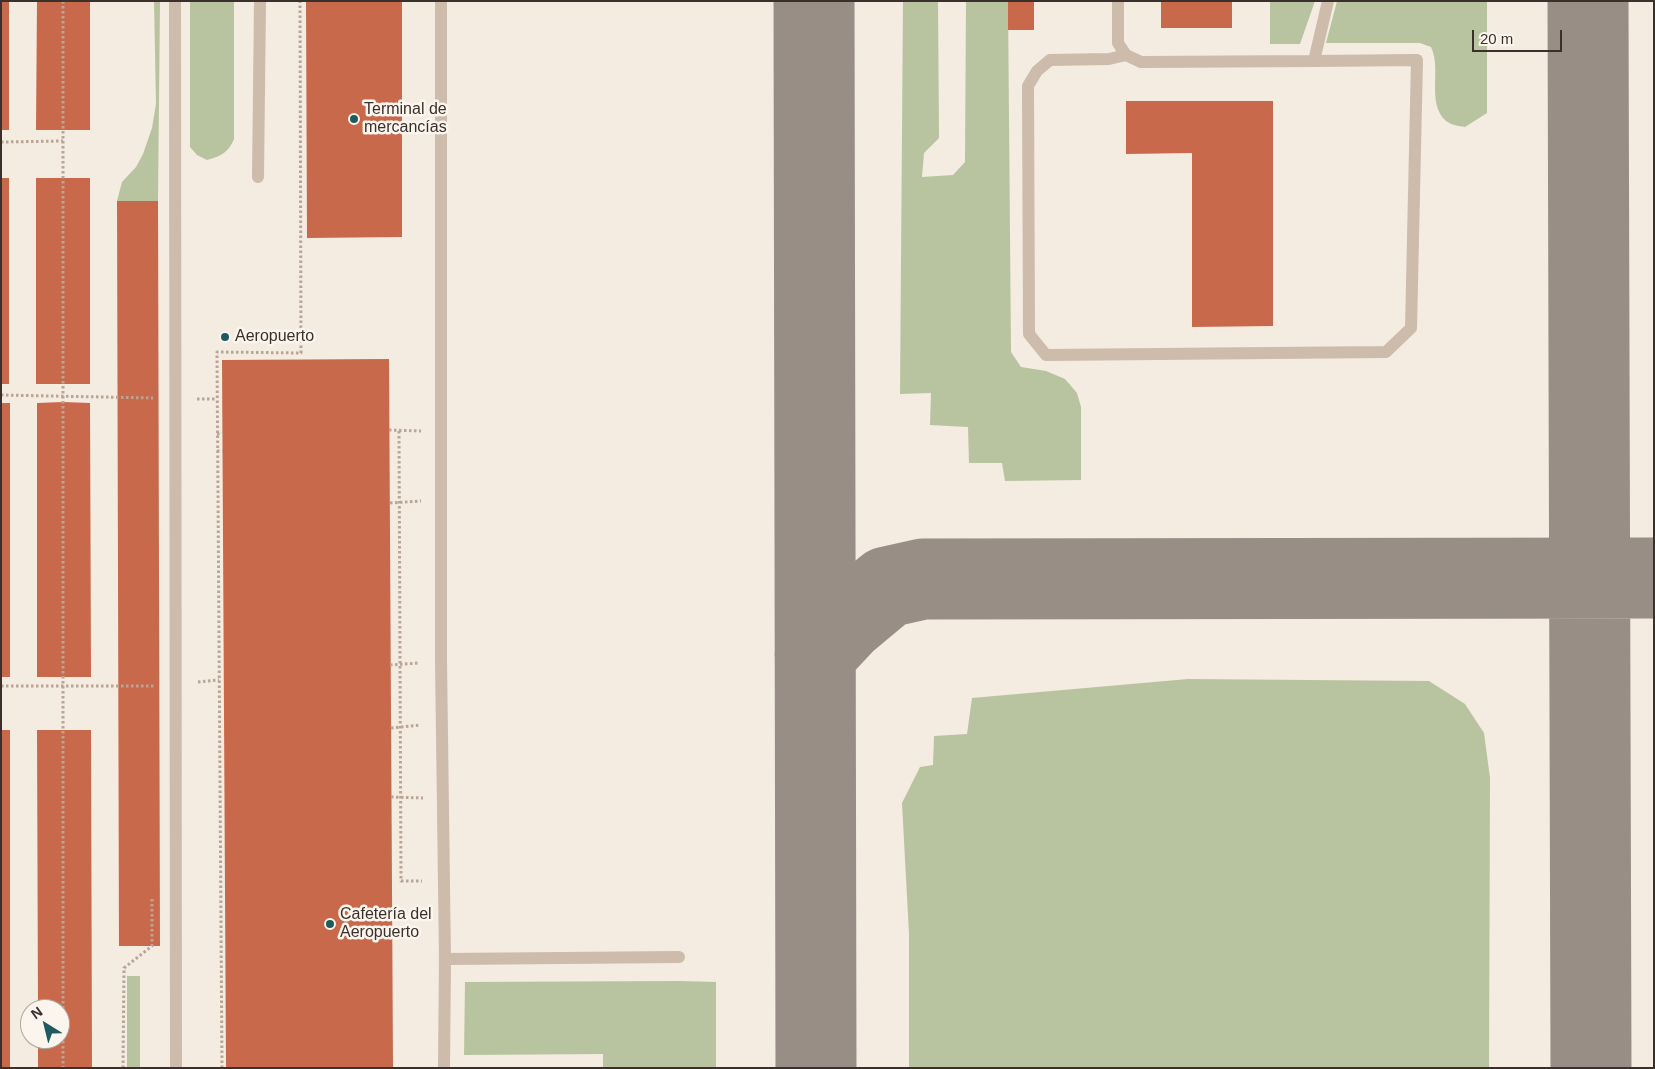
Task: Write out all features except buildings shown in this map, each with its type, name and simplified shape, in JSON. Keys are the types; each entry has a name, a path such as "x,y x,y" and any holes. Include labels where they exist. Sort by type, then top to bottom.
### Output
{"street":[{"path":"175,1 176,1068"},
{"path":"258,177 260,1"},
{"path":"441,1 444,1068"},
{"path":"1118,1 1118,43 1126,55 1141,62 1417,60 1411,328 1386,352 1046,356 1029,334 1028,86 1037,71 1050,60 1109,60 1126,55"},
{"path":"1314,60 1328,1"},
{"path":"445,959 679,957"}],"path":[{"path":"63,1 63,1068"},
{"path":"222,1068 223,824 219,634 217,352 301,352 300,1"},
{"path":"1,142 63,141"},
{"path":"153,388 153,408"},
{"path":"1,396 217,399"},
{"path":"399,431 401,881 444,881"},
{"path":"217,434 223,433"},
{"path":"217,451 223,451"},
{"path":"219,634 224,633"},
{"path":"152,676 152,686"},
{"path":"1,686 152,686 220,680"},
{"path":"123,1068 124,968 152,946 152,896"}],"green space":[{"path":"154,1 160,1 158,201 117,201 122,182 136,167 143,154 152,128 156,104"},
{"path":"190,1 234,1 234,139 224,153 207,160 197,155 190,147"},
{"path":"903,1 938,1 939,138 924,153 922,177 953,175 965,162 966,1 1008,1 1011,352 1021,367 1046,371 1065,379 1077,393 1081,407 1081,480 1005,481 1002,463 969,463 968,427 930,425 931,393 900,394"},
{"path":"1270,1 1315,1 1300,44 1270,44"},
{"path":"1337,1 1487,1 1487,113 1465,127 1446,121 1440,114 1435,96 1435,66 1431,47 1420,43 1326,43"},
{"path":"1188,679 1429,681 1465,704 1484,733 1490,778 1489,1068 909,1068 909,934 902,803 920,767 933,765 934,736 967,734 972,698"},
{"path":"127,976 140,976 140,1068 127,1068"},
{"path":"465,982 716,982 716,1068 603,1068 603,1054 464,1055"}],"taxiway":[{"path":"814,1 816,1068"},
{"path":"1588,1 1591,1068"},
{"path":"815,654 845,622 887,587 923,579 1654,578"}],"place":[{"name":"Terminal de mercancías","path":"354,119"},
{"name":"Aeropuerto","path":"225,337"},
{"name":"Cafetería del Aeropuerto","path":"330,924"}]}
